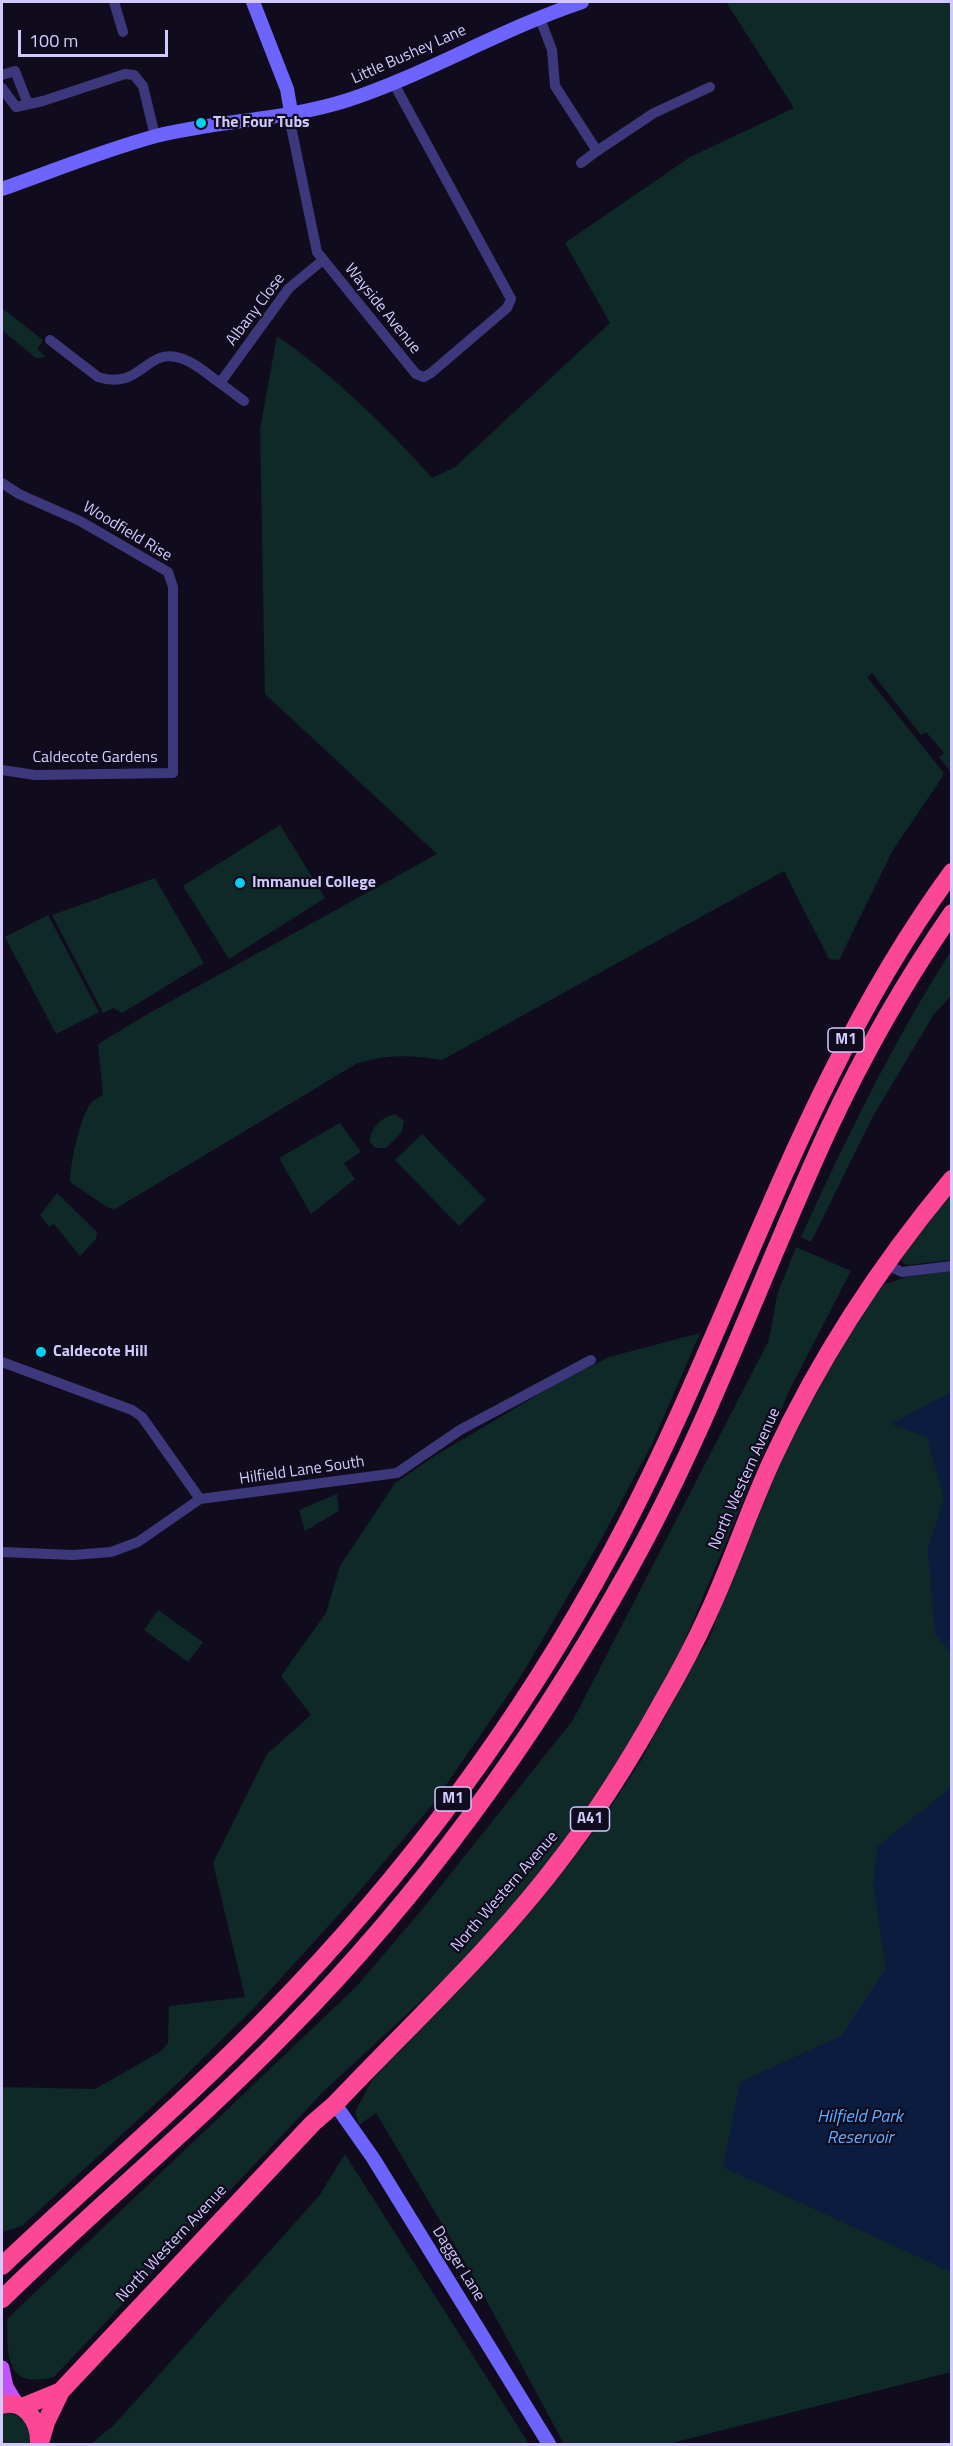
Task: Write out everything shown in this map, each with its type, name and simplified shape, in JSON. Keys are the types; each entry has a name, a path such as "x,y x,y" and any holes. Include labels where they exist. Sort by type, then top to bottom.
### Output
{"highway":[{"name":"M1","path":"4,2264 235,2049 306,1977 408,1858 495,1740 583,1603 653,1471 682,1411 787,1164 854,1024 907,935 951,872"},
{"name":"M1","path":"5,2296 253,2066 325,1992 428,1871 528,1734 603,1616 661,1509 704,1420 830,1126 900,990 951,913"},
{"name":"North Western Avenue","path":"39,2444 46,2422 61,2391 313,2123 335,2104 494,1936 556,1866 607,1795 662,1703 709,1613 772,1460 801,1400 836,1339 885,1264 951,1179"},
{"name":"North Western Avenue","path":"14,2406 61,2391"},
{"path":"14,2406 37,2424 39,2444"}],"main road":[{"path":"2,2368 6,2387 14,2406"}],"street":[{"path":"114,2 123,32"},
{"path":"253,2 286,89 289,112"},
{"name":"Little Bushey Lane","path":"2,189 155,136 346,100 393,82 539,16 582,2"},
{"path":"539,16 552,50 555,86 597,151"},
{"path":"2,75 15,71 28,104"},
{"path":"2,88 16,107 130,74 137,78 143,86 155,136"},
{"name":"Wayside Avenue","path":"289,112 315,247 323,260 420,376 431,374 510,304 510,294 393,82"},
{"path":"581,163 654,113 710,87"},
{"name":"Albany Close","path":"220,383 289,288 323,260"},
{"path":"50,340 98,377 106,379 128,378 157,358 169,356 189,361 244,401"},
{"name":"Woodfield Rise","path":"4,489 80,520 168,572 173,587 173,684"},
{"name":"Caldecote Gardens","path":"2,770 34,775 173,773 173,684"},
{"path":"885,1264 902,1272 951,1266"},
{"name":"Hilfield Lane South","path":"2,1552 73,1555 111,1552 138,1542 200,1499 397,1473 460,1430 591,1360"},
{"path":"2,1362 132,1410 142,1417 200,1499"},
{"name":"Dagger Lane","path":"335,2104 373,2158 549,2445"}],"green space":[{"path":"726,2 951,2 951,772 939,757 944,753 926,732 921,735 872,673 867,677 943,772 943,776 893,850 839,960 829,959 784,871 442,1060 399,1056 378,1058 356,1064 115,1209 107,1207 70,1182 74,1153 83,1119 92,1102 103,1095 98,1044 146,1015 437,854 265,694 260,429 277,336 359,402 432,478 455,467 610,323 565,243 690,157 794,108"},
{"path":"2,308 43,340 37,349 46,357 36,358 2,330"},
{"path":"280,825 325,898 229,959 183,886"},
{"path":"155,878 204,963 122,1013 113,1008 103,1013 52,915"},
{"path":"48,915 99,1012 56,1034 5,937"},
{"path":"951,951 951,996 934,1014 872,1118 811,1242 801,1237 871,1091 909,1020"},
{"path":"395,1114 404,1121 402,1132 386,1148 375,1148 370,1142 374,1128 382,1120"},
{"path":"340,1123 361,1152 344,1163 355,1179 311,1214 279,1158"},
{"path":"422,1134 486,1200 459,1226 395,1160"},
{"path":"951,1189 951,1260 907,1265 901,1261 901,1256"},
{"path":"57,1193 97,1232 96,1239 80,1256 54,1224 49,1227 40,1215"},
{"path":"796,1247 851,1271 790,1389 667,1683 583,1820 474,1952 323,2092 54,2377 38,2380 17,2374 9,2357 7,2319 356,1987 420,1912 573,1720 769,1340 777,1295"},
{"path":"951,1271 951,2372 668,2444 564,2444 476,2281 376,2113 359,2125 355,2112 372,2080 407,2039 537,1903 599,1825 642,1759 692,1665 710,1638 743,1544 805,1406 878,1287 906,1277"},
{"path":"700,1333 652,1444 598,1545 521,1676 433,1804 352,1900 254,2008 178,2083 22,2226 2,2232 2,2087 95,2089 160,2052 168,2043 169,2006 245,1997 213,1863 267,1754 311,1715 281,1676 326,1613 340,1566 395,1483 436,1455 551,1387 609,1357"},
{"path":"337,1494 339,1511 305,1531 299,1510"},
{"path":"158,1610 203,1642 188,1662 144,1630"},
{"path":"345,2154 529,2444 91,2444 114,2425 319,2196"},
{"path":"2,2414 15,2415 24,2421 30,2431 31,2444 2,2444"}],"water":[{"path":"951,1392 951,1653 935,1634 928,1549 944,1498 927,1437 891,1424"},
{"name":"Hilfield Park Reservoir","path":"951,1787 951,2272 723,2167 740,2082 841,2036 886,1968 873,1883 878,1846"}],"place":[{"name":"The Four Tubs","path":"201,123"},
{"name":"Immanuel College","path":"240,883"},
{"name":"Caldecote Hill","path":"41,1352"}]}
